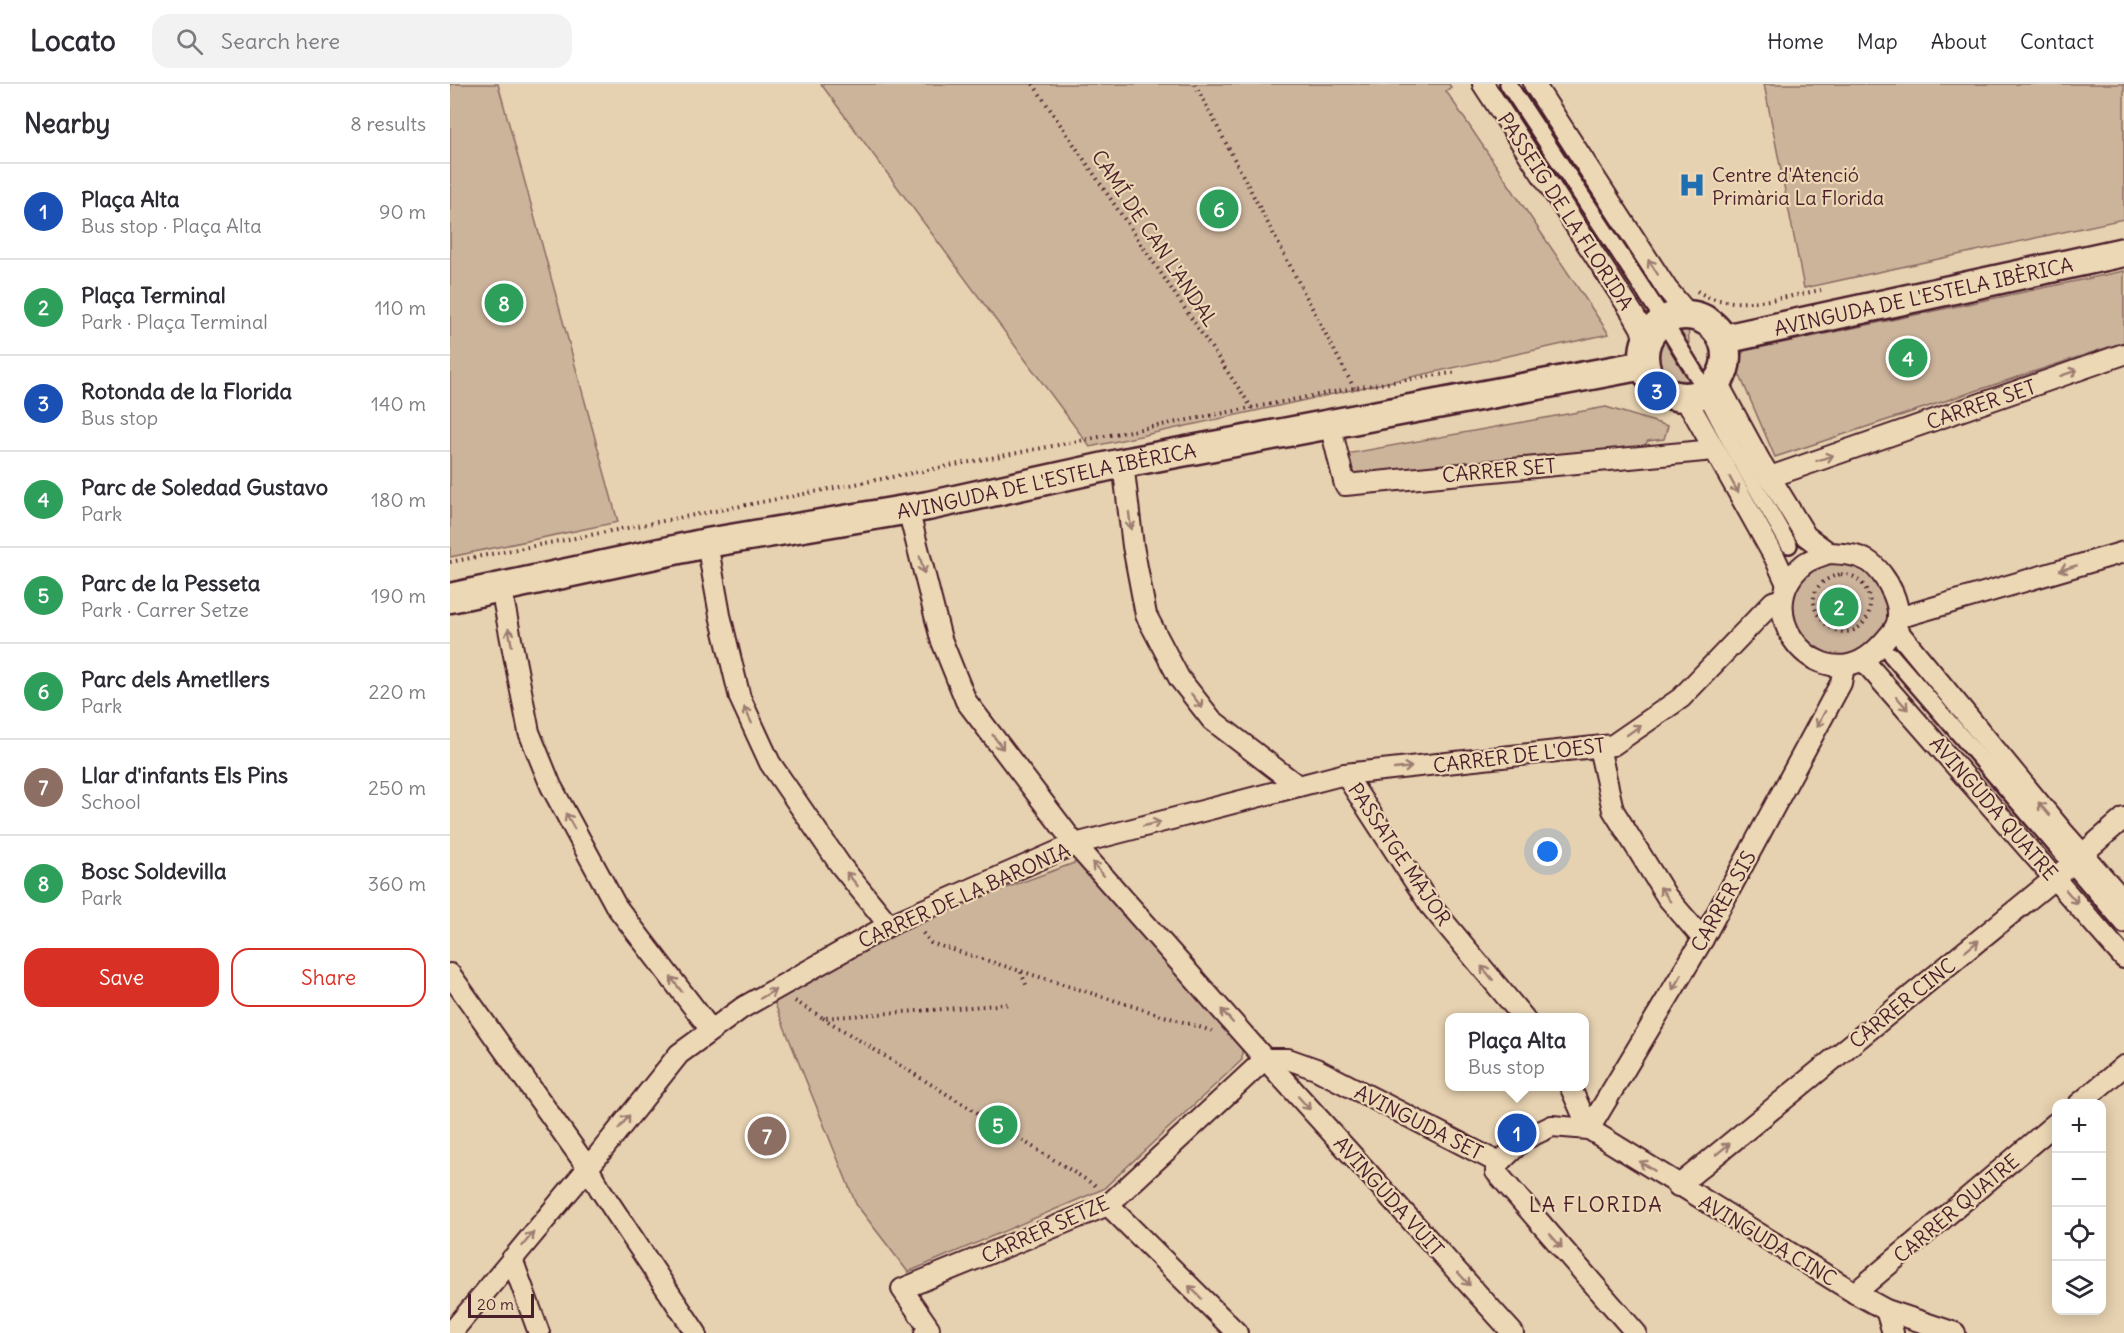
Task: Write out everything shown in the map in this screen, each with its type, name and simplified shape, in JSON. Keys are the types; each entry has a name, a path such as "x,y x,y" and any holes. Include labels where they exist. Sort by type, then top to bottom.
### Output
{"main road":[{"name":"AVINGUDA DE L'ESTELA IBÈRICA","path":"1724,339 2124,252"},
{"path":"1714,326 1724,339 1727,357 1724,370 1701,389 1665,393 1654,384 1662,338 1714,326"},
{"name":"AVINGUDA DE L'ESTELA IBÈRICA","path":"450,598 707,543 908,508 1123,463 1330,424 1662,338"}],"street":[{"name":"PASSEIG DE LA FLORIDA","path":"1483,84 1641,328 1662,338"},
{"name":"PASSEIG DE LA FLORIDA","path":"1508,84 1659,313"},
{"path":"1534,84 1667,289 1662,338 1770,477 1806,536 1829,553 1853,554 1870,562 1886,578 1894,596 1897,622"},
{"name":"CARRER SET","path":"1770,477 2124,354"},
{"path":"1701,389 1694,413 1775,558 1784,591 1783,622 1796,645 1820,662 1844,666 1863,660 1882,644 1897,622 1908,615 2124,552"},
{"path":"1701,389 1789,544"},
{"name":"CARRER SET","path":"1330,424 1345,485 1714,450"},
{"path":"1123,463 1133,546 1146,615 1179,678 1212,720 1298,786"},
{"name":"AVINGUDA VUIT","path":"908,508 941,639 966,701 1076,844 1265,1059 1513,1333"},
{"path":"707,543 720,615 740,698 770,762 841,866 889,925"},
{"name":"CARRER DE L'OEST","path":"1345,774 1613,745 1681,698 1784,591 1804,563 1829,553"},
{"path":"501,588 529,732 551,786 616,906 711,1030"},
{"name":"AVINGUDA QUATRE","path":"1897,622 2077,858 2124,925"},
{"name":"AVINGUDA QUATRE","path":"1891,655 2077,858 2124,901"},
{"name":"AVINGUDA QUATRE","path":"1863,660 2124,957"},
{"name":"CARRER SIS","path":"1589,1129 1703,939 1841,684 1844,666"},
{"path":"1599,747 1614,810 1667,897 1703,939"},
{"name":"CARRER DE LA BARONIA","path":"451,1333 679,1054 742,1008 889,925 1076,844 1345,774"},
{"name":"PASSATGE MAJOR","path":"1345,774 1430,905 1521,1013"},
{"name":"CARRER CINC","path":"1678,1186 2055,878 2124,818"},
{"path":"450,974 588,1168 696,1333"},
{"name":"AVINGUDA SET","path":"1265,1059 1288,1059 1316,1069 1499,1164 1496,1172 1636,1333"},
{"name":"CARRER SETZE","path":"929,1331 902,1289 1105,1197 1265,1059"},
{"path":"2085,1099 2124,1066"},
{"path":"1499,1164 1523,1140 1552,1126 1589,1129 1572,1091"},
{"name":"CARRER QUATRE","path":"1855,1293 2052,1125"},
{"name":"AVINGUDA CINC","path":"1589,1129 1678,1186 1855,1293 1886,1310 1955,1333"},
{"path":"1105,1197 1237,1333"},
{"path":"512,1259 539,1333"},
{"path":"1886,1310 1893,1333"}],"path":[{"name":"CAMÍ DE CAN L'ANDAL","path":"1033,84 1252,408"},
{"path":"1195,84 1354,388"},
{"path":"1667,289 1683,281 1718,301 1736,302 1824,289"},
{"path":"450,562 1354,388 1459,372"},
{"path":"1840,574 1854,577 1864,585 1869,596 1870,607 1868,617 1862,625 1849,631 1837,631 1824,624 1817,614 1814,602 1815,591 1820,582 1840,574"},
{"path":"917,925 931,943 1220,1034"},
{"path":"1020,971 1027,987"},
{"path":"792,999 1105,1197"},
{"path":"823,1018 1011,1004"}],"shaded area":[{"path":"450,84 498,84 618,522 450,557"},
{"path":"821,84 1449,84 1451,87 1446,91 1609,334 1090,447"},
{"path":"1764,84 2124,84 2124,219 1804,288"},
{"path":"2124,271 2124,342 1775,457 1735,364 1744,351"},
{"path":"1688,314 1690,381 1677,380 1669,376 1654,384 1643,363 1646,337 1659,323"},
{"path":"1606,407 1668,426 1664,439 1648,441 1640,450 1351,476 1346,454"},
{"path":"1829,553 1886,578 1895,628 1844,666 1796,645 1787,584"},
{"path":"1077,862 1242,1041 1242,1060 1103,1189 908,1272 856,1204 773,999 938,913"}],"place":[{"name":"Centre d'Atenció Primària La Florida","path":"1692,185"},
{"name":"Parc dels Ametllers","path":"1219,209"},
{"name":"Bosc Soldevilla","path":"504,303"},
{"name":"Parc de Soledad Gustavo","path":"1908,358"},
{"name":"Rotonda de la Florida","path":"1657,391"},
{"name":"Plaça Terminal","path":"1839,607"},
{"name":"Parc de la Pesseta","path":"998,1125"},
{"name":"Plaça Alta","path":"1517,1133"},
{"name":"Llar d'infants Els Pins","path":"767,1136"}],"district":[{"name":"LA FLORIDA","path":"1596,1204"}]}
